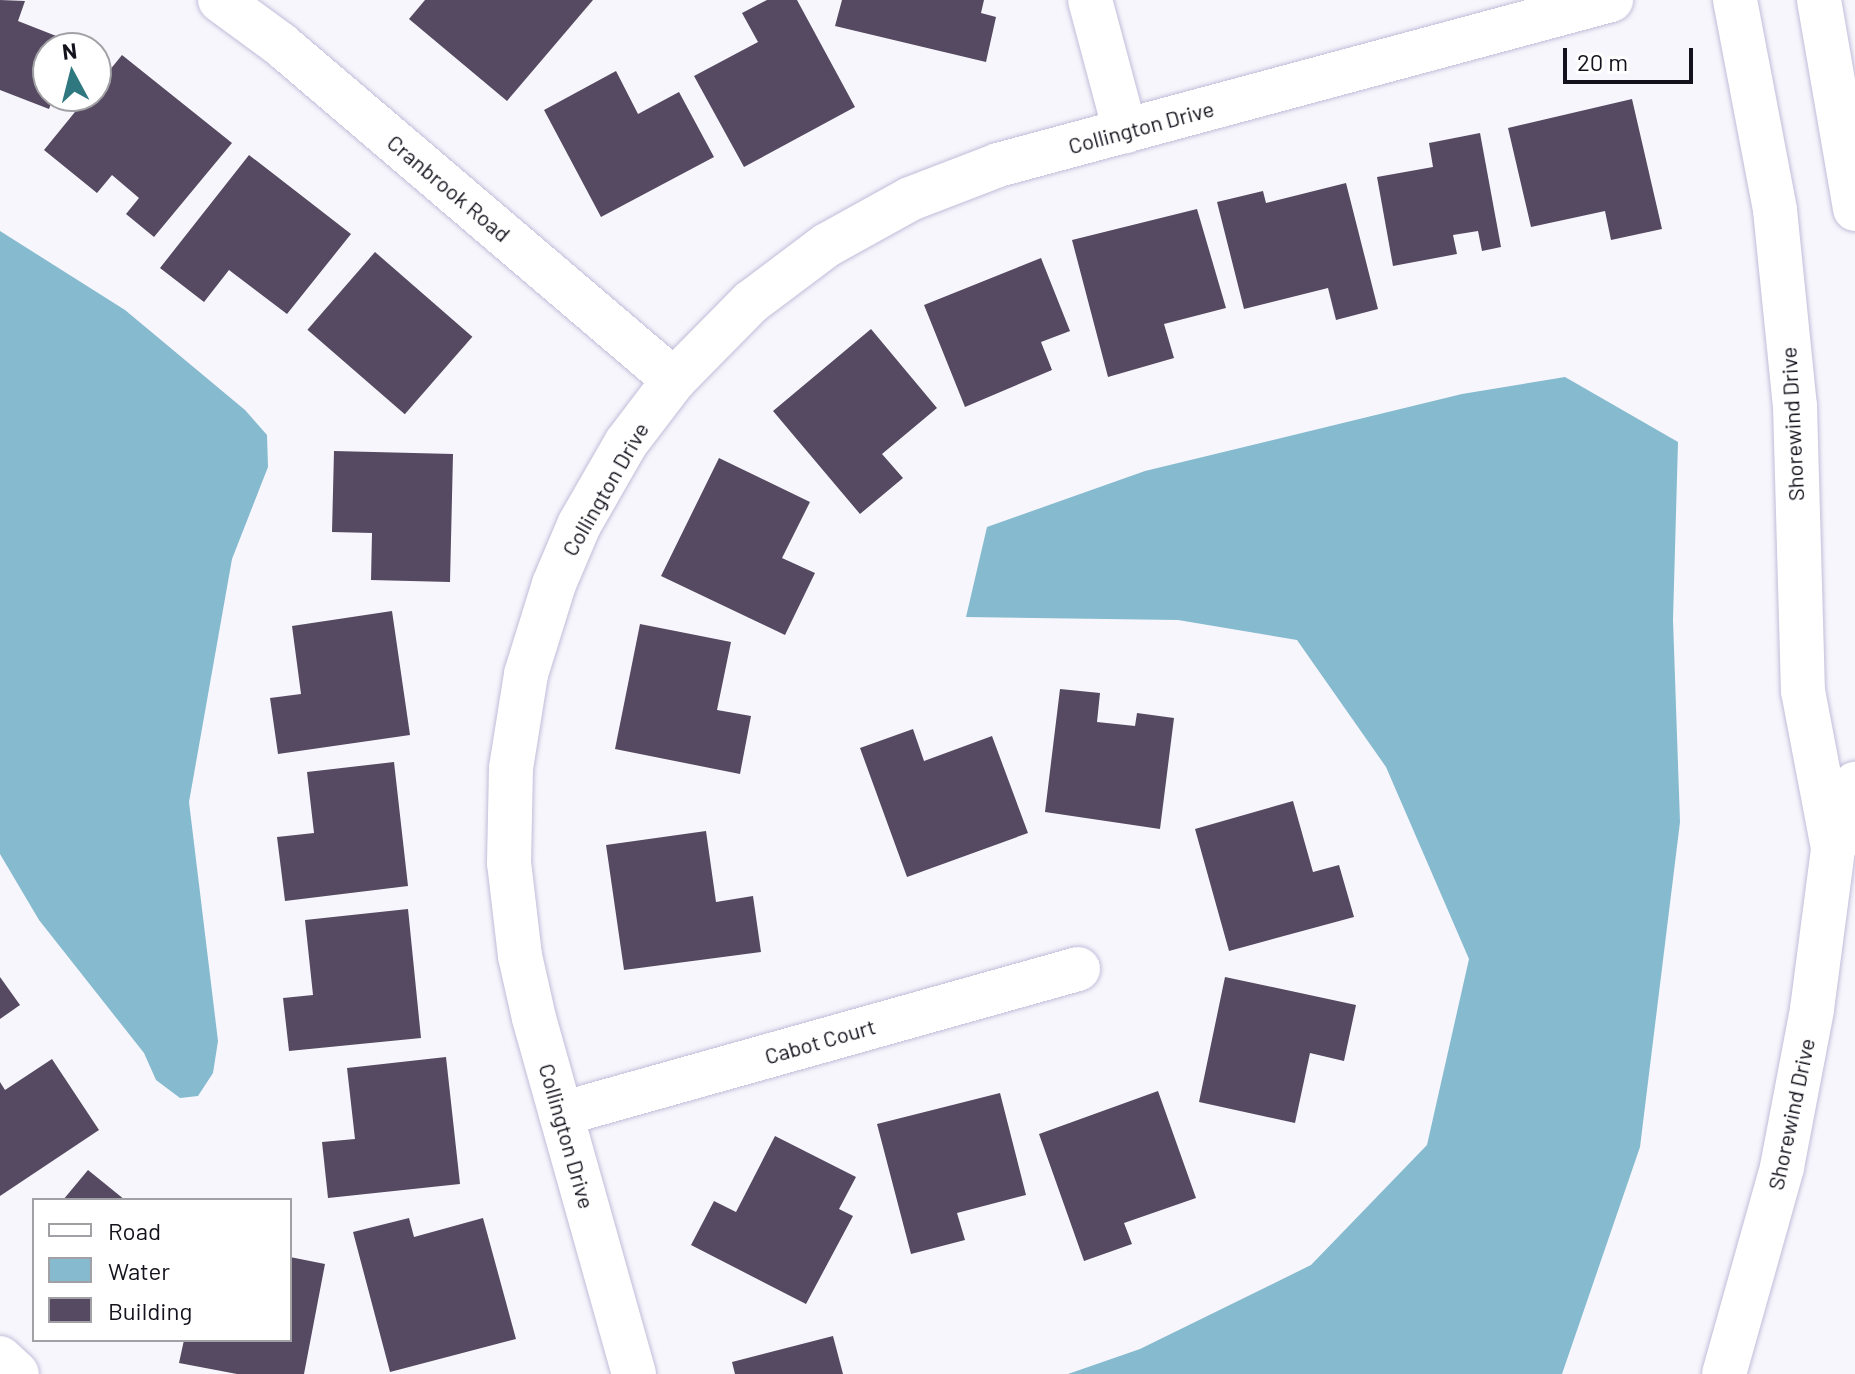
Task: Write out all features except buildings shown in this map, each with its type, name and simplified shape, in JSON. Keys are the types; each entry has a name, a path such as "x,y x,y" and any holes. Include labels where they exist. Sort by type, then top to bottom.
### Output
{"street":[{"name":"Cranbrook Road","path":"220,0 280,44 674,380"},
{"path":"1090,0 1125,131"},
{"name":"Collington Drive","path":"634,1374 520,956 509,863 516,737 526,674 579,525 626,443 674,380 751,302 827,245 910,199 998,165 1611,0"},
{"name":"Shorewind Drive","path":"1735,0 1775,210 1795,406 1803,691 1833,849"},
{"path":"1819,0 1855,209"},
{"name":"Shorewind Drive","path":"1724,1374 1782,1167 1812,1009 1833,849 1855,784"},
{"name":"Cabot Court","path":"561,1114 1078,969"},
{"path":"0,1358 17,1374"}],"water":[{"path":"0,231 125,310 245,410 267,435 268,467 232,559 189,802 218,1041 213,1073 198,1096 180,1098 156,1080 144,1053 39,920 0,854"},
{"path":"1565,377 1678,442 1673,620 1680,822 1640,1147 1562,1374 1068,1374 1140,1349 1311,1265 1427,1145 1469,959 1386,767 1297,640 1178,620 966,617 987,527 1145,471 1462,394"}]}
